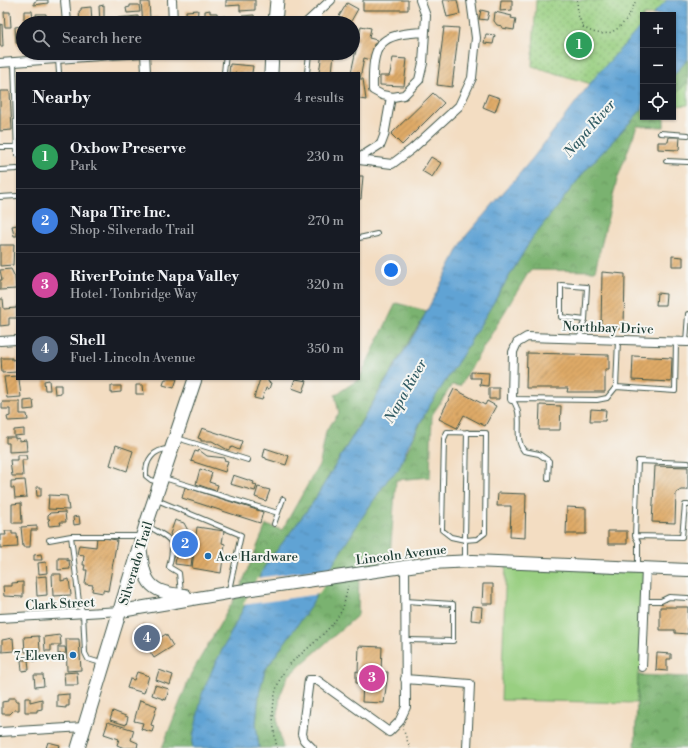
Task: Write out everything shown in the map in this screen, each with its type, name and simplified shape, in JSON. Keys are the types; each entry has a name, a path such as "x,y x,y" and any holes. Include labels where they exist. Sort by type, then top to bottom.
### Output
{"main road":[{"path":"276,16 277,0"},
{"path":"271,72 272,60"},
{"name":"Silverado Trail","path":"78,748 143,535 195,380"},
{"path":"143,535 143,570 148,582 157,589 182,595 204,596"},
{"name":"Lincoln Avenue","path":"121,611 204,596 431,563 465,561 688,570"}],"street":[{"path":"65,0 66,16"},
{"path":"172,0 173,16"},
{"path":"314,16 331,0"},
{"path":"420,0 426,16 425,32 423,63 419,80 404,95 391,97 382,95 373,90 373,68 376,52 383,40 400,33 425,32"},
{"path":"360,159 392,164 412,149 459,106 472,78 476,38 471,0"},
{"path":"0,63 36,60"},
{"path":"145,60 146,72"},
{"path":"360,158 381,144 384,136 391,97"},
{"name":"Northbay Drive","path":"512,399 513,352 517,343 527,337 687,342"},
{"path":"0,341 16,340"},
{"path":"312,748 304,740 302,734 308,682 313,679 317,680 388,732 399,722 406,707 405,567"},
{"path":"642,568 645,601 642,667"},
{"name":"Clark Street","path":"0,618 121,611"},
{"path":"406,679 470,684 467,748"},
{"path":"0,732 84,727"}],"lane":[{"path":"319,11 319,16"},
{"path":"58,60 59,72"},
{"path":"224,72 225,60"},
{"path":"307,72 308,60"},
{"path":"14,62 16,119"},
{"path":"660,133 688,135"},
{"path":"0,148 16,147"},
{"path":"666,161 688,162"},
{"path":"0,170 16,169"},
{"path":"0,197 16,196"},
{"path":"360,238 377,234"},
{"path":"581,338 581,329 585,320 588,287 561,284 561,317 585,320"},
{"path":"687,342 688,314"},
{"path":"512,399 597,400 607,398 616,387 618,340"},
{"path":"616,387 675,391 676,342"},
{"path":"512,399 518,406 518,444 524,451 539,454 549,461 548,479"},
{"path":"447,432 486,433 485,533 477,539 465,540 451,537 442,530 444,439 447,432"},
{"path":"465,561 466,432"},
{"path":"173,443 248,460"},
{"path":"642,568 638,542 635,536 638,461 688,463"},
{"path":"161,480 278,513"},
{"path":"155,499 241,535 234,592"},
{"path":"274,524 284,499"},
{"path":"635,536 682,537 685,504 688,505"},
{"path":"49,540 71,536 143,535 169,538 174,548 169,567 179,573 182,595"},
{"path":"71,536 79,602 83,613 85,653 88,659 103,664"},
{"path":"645,601 661,601 669,597 688,598"},
{"path":"405,601 453,604 453,641 405,640"}],"path":[{"path":"578,0 578,15 582,27 592,33 606,35 615,32 626,19 636,0"},
{"path":"277,748 272,725 274,694 284,672 292,662 314,644 342,609 351,574"},
{"path":"399,722 410,748"}],"green space":[{"path":"536,0 667,0 655,12 640,12 640,27 591,84 532,66"},
{"path":"688,59 688,81 676,94 676,84 676,73"},
{"path":"688,81 688,105 676,106 676,94"},
{"path":"640,111 640,120 664,120 664,127 637,126 617,180 595,271 530,270 460,386 452,385 432,415 430,477 396,480 389,569 359,573 358,615 288,676 280,696 277,722 283,748 259,748 256,723 259,694 265,670 310,607 333,564 359,522 388,479 398,470 428,408 461,357 532,238 585,171"},
{"path":"396,303 427,311 312,504 265,566 213,668 192,743 193,748 162,748 191,674 239,591 266,525 282,530 320,463 326,431 339,413 335,395 358,380 360,380 360,377"},
{"path":"506,562 646,568 642,667 638,675 637,703 501,700"},
{"path":"638,675 688,677 688,748 635,748"}],"water":[{"path":"667,0 688,0 688,59 676,73 676,12 655,12"},
{"name":"Napa River","path":"640,27 640,111 585,171 532,238 461,357 428,408 408,446 398,470 388,479 359,522 333,564 310,607 265,670 259,694 256,723 259,748 193,748 192,743 202,694 213,668 265,566 312,504 418,328 465,237 532,159 596,76"}],"pier":[{"path":"334,567 319,594 243,605 257,578"}],"building":[{"path":"38,0 48,0 48,3 34,5 34,2"},
{"path":"226,0 255,0 255,10 240,11 240,5 226,6"},
{"path":"363,0 408,0 408,10 363,10"},
{"path":"443,0 457,0 460,14 447,17"},
{"path":"501,0 512,0 512,10 500,11"},
{"path":"141,2 149,2 150,16 142,16"},
{"path":"347,3 358,9 354,16 339,16"},
{"path":"104,5 104,16 100,16 99,6"},
{"path":"130,5 139,5 140,12 127,13 126,8 130,7"},
{"path":"91,7 92,16 79,16 79,11 81,11 81,8"},
{"path":"198,10 198,16 186,16 186,11"},
{"path":"210,10 210,13 217,13 217,16 205,16 205,11"},
{"path":"481,10 489,12 487,20 479,19"},
{"path":"24,11 32,11 33,16 24,16"},
{"path":"4,12 10,12 11,27 5,27"},
{"path":"495,12 512,16 511,18 516,19 514,30 502,28 502,26 497,25 494,21"},
{"path":"36,14 46,14 46,16 36,16"},
{"path":"2,24 3,46 0,46 0,25"},
{"path":"361,26 371,28 369,38 377,40 376,44 374,44 371,60 364,58 360,79 360,72 351,72 354,60 360,60"},
{"path":"444,27 459,28 452,87 437,85"},
{"path":"486,34 495,35 493,44 484,43"},
{"path":"393,58 407,59 404,86 380,85 380,76 389,76"},
{"path":"321,60 333,60 332,72 319,72"},
{"path":"230,64 253,66 252,72 229,72"},
{"path":"360,79 363,79 366,100 360,99"},
{"path":"0,91 10,91 12,130 0,131"},
{"path":"433,93 444,103 402,145 391,134"},
{"path":"488,94 500,98 495,112 483,107"},
{"path":"669,137 680,137 679,150 658,149 658,142 668,142"},
{"path":"431,157 441,163 432,177 422,171"},
{"path":"360,176 363,176 361,199"},
{"path":"16,225 16,236 14,236 12,226"},
{"path":"0,245 14,245 13,265 0,266"},
{"path":"672,256 683,257 683,266 672,266"},
{"path":"11,269 15,277 16,289 0,290 0,280 2,280 0,270"},
{"path":"602,272 625,274 624,328 601,327"},
{"path":"657,293 666,294 665,305 656,305"},
{"path":"0,299 3,299 4,309 16,308 16,318 9,318 9,325 0,326"},
{"path":"527,353 609,355 609,370 605,370 605,392 567,392 568,388 526,388"},
{"path":"633,356 672,358 671,382 632,380"},
{"path":"1,358 16,359 16,372 2,373"},
{"path":"471,372 489,373 488,386 480,385 481,378 471,378"},
{"path":"16,376 16,380 19,380 21,397 7,398 4,377"},
{"path":"49,380 50,390 45,390 44,381"},
{"path":"165,380 177,380 174,388 163,385"},
{"path":"260,380 269,380 268,382 271,383 269,389 266,388 262,400 254,398"},
{"path":"295,380 307,381 303,392 292,388"},
{"path":"54,385 61,385 61,393 55,394"},
{"path":"136,385 143,385 144,394 136,394"},
{"path":"111,386 121,386 121,392 111,393"},
{"path":"489,388 499,388 499,399 489,399"},
{"path":"454,389 485,405 487,401 496,406 485,426 464,415 457,428 439,419"},
{"path":"33,400 34,409 24,410 24,401"},
{"path":"2,402 20,402 20,414 27,414 28,420 8,421 7,417 10,416 10,409 2,409"},
{"path":"540,405 561,406 560,430 539,430"},
{"path":"591,409 606,410 605,421 590,421"},
{"path":"202,428 242,441 239,450 232,447 228,450 212,441 201,441 201,439 198,438"},
{"path":"24,429 24,435 14,436 14,430"},
{"path":"6,437 15,437 15,439 19,438 19,441 26,440 27,451 9,452 9,443 6,443"},
{"path":"116,445 133,451 127,471 110,465"},
{"path":"265,448 289,456 286,465 263,457"},
{"path":"199,450 207,456 225,458 224,460 228,461 225,472 191,461 195,451 198,452"},
{"path":"17,455 26,455 27,460 22,460 23,476 12,476 10,460 17,460"},
{"path":"655,466 688,467 688,490 681,490 676,493 675,523 652,522"},
{"path":"200,469 212,473 209,482 218,485 216,491 196,484"},
{"path":"233,475 254,482 253,484 257,485 255,491 230,484"},
{"path":"25,480 27,497 15,498 14,488 11,488 11,481"},
{"path":"36,487 41,487 41,496 37,496"},
{"path":"185,487 263,512 260,523 182,498"},
{"path":"258,487 270,490 266,501 255,497"},
{"path":"498,493 526,494 525,538 510,537 511,506 497,506"},
{"path":"49,495 67,496 69,510 48,509"},
{"path":"21,503 22,523 12,523 12,504"},
{"path":"567,507 586,508 586,534 566,534"},
{"path":"65,512 66,522 60,522 61,525 49,526 48,521 50,519 48,519 48,515 50,513"},
{"path":"79,516 80,524 74,525 73,517"},
{"path":"175,520 184,523 194,542 191,566 175,564 178,545 170,534"},
{"path":"37,526 37,530 31,530 30,547 23,547 21,527"},
{"name":"Ace Hardware","path":"197,527 224,531 222,543 225,544 221,573 192,568"},
{"path":"5,531 12,531 12,534 17,534 18,547 0,548 0,535 6,535"},
{"path":"608,531 627,531 627,544 608,544"},
{"path":"97,537 117,540 108,591 103,590 103,593 92,591 93,585 85,584 87,570 84,570 85,565 83,565 84,555 77,554 79,545 96,547"},
{"path":"41,554 42,560 34,560 34,555"},
{"path":"58,558 67,558 67,561 69,560 70,569 58,570"},
{"path":"46,562 47,573 39,574 38,563"},
{"path":"52,574 61,574 61,581 69,579 71,595 53,596"},
{"path":"46,576 47,595 37,596 36,577"},
{"path":"23,582 23,597 4,596 3,586 12,586 12,583"},
{"path":"483,584 493,584 493,604 482,604"},
{"path":"472,606 482,607 481,621 471,620"},
{"path":"660,607 688,607 688,634 675,633 675,630 660,630"},
{"path":"144,624 155,641 166,634 173,646 154,658 135,629"},
{"path":"60,635 61,645 51,645 51,651 45,651 44,637"},
{"path":"39,636 40,651 38,653 38,661 33,661 32,653 25,652 24,637"},
{"path":"13,638 14,651 2,652 2,640"},
{"name":"7-Eleven","path":"66,639 79,639 81,670 67,671"},
{"path":"359,646 382,647 381,672 388,672 384,703 362,702 363,683 356,683"},
{"path":"58,647 65,647 66,653 58,654"},
{"path":"657,653 671,654 671,659 667,659 667,671 656,670"},
{"path":"21,660 28,660 29,670 22,671"},
{"path":"159,670 173,675 170,685 156,680"},
{"path":"77,672 78,685 65,685 64,673"},
{"path":"137,672 149,676 144,693 127,688 130,679 134,680"},
{"path":"34,675 43,675 44,686 35,687"},
{"path":"155,685 169,689 166,700 152,695"},
{"path":"69,694 69,706 66,706 66,708 57,707 57,695"},
{"path":"8,698 16,698 16,701 19,701 19,710 14,710 10,714 2,714 2,702 8,701"},
{"path":"25,698 30,698 30,702 42,699 42,709 37,710 37,712 25,712"},
{"path":"140,700 157,706 151,725 154,726 152,732 141,729 143,723 134,721"},
{"path":"113,711 128,717 126,725 110,720"},
{"path":"108,722 134,730 131,740 138,743 137,748 124,748 117,745 119,739 104,734"},
{"path":"48,742 60,745 59,748 46,748"}],"place":[{"name":"Oxbow Preserve","path":"579,45"},
{"name":"Napa Tire Inc.","path":"185,544"},
{"name":"Ace Hardware","path":"208,556"},
{"name":"Shell","path":"147,638"},
{"name":"7-Eleven","path":"73,655"},
{"name":"RiverPointe Napa Valley","path":"372,678"}]}
